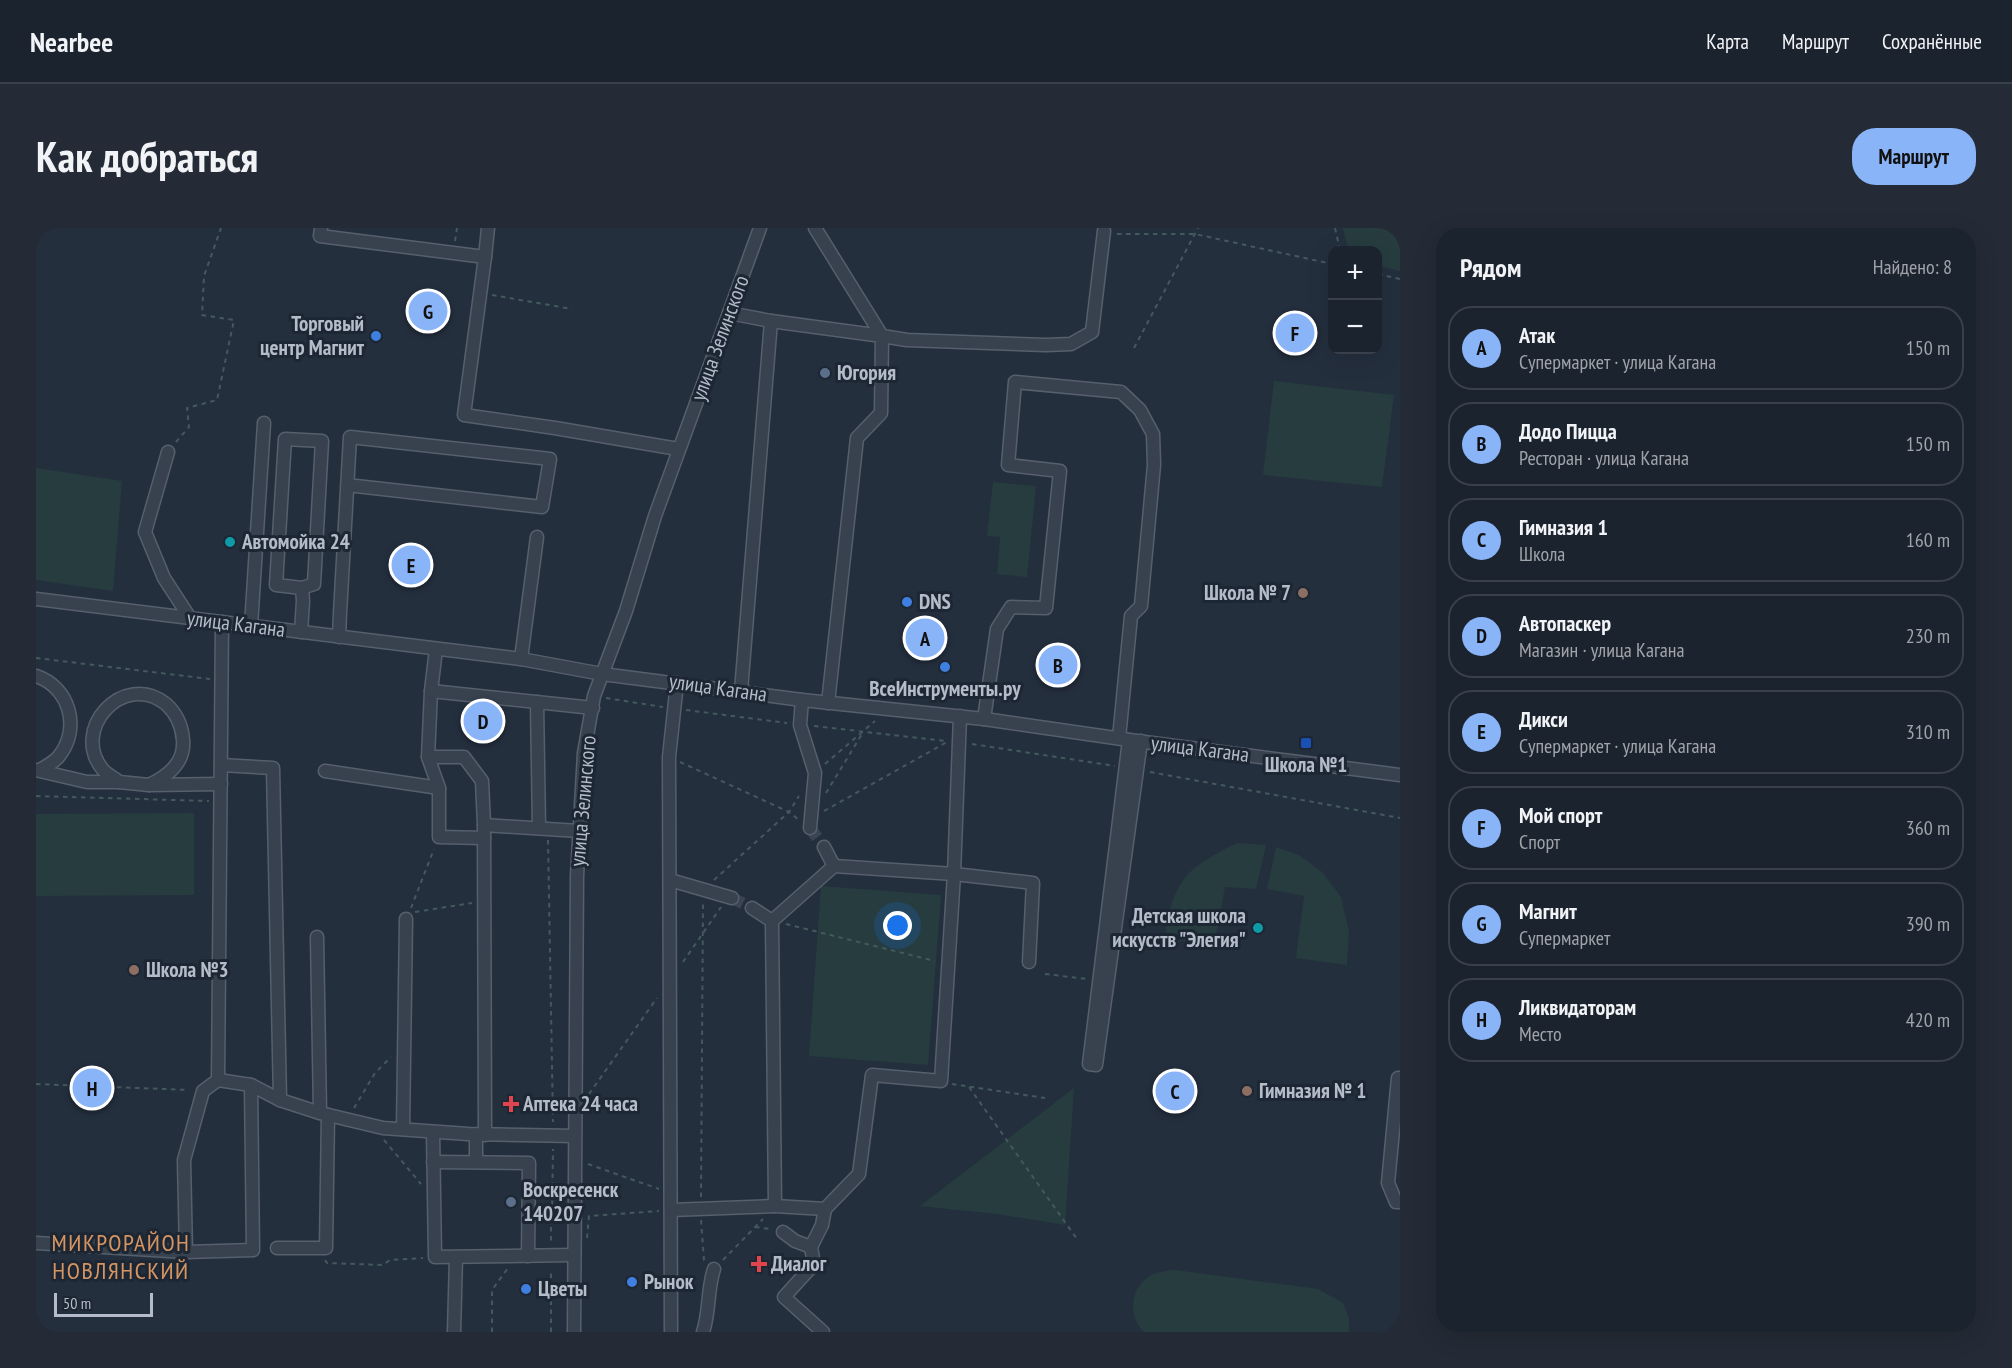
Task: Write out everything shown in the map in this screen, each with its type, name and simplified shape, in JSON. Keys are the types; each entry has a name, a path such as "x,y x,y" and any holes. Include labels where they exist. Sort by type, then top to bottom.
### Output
{"street":[{"path":"321,228 320,236 484,257"},
{"path":"488,228 464,415 678,449"},
{"name":"улица Зелинского","path":"574,1332 577,876 583,764 594,702 602,674 626,611 678,449 760,228"},
{"path":"815,228 882,336 881,413 857,438 828,703"},
{"path":"729,313 907,340 1071,344 1092,332 1110,232"},
{"path":"741,691 771,321"},
{"path":"984,719 998,629 1011,607 1046,608 1060,471 1008,465 1015,382 1121,392 1140,410 1153,434 1154,465 1141,606 1131,616 1130,740 1132,769 1096,1065 1089,1064 1099,981 1132,769"},
{"path":"250,626 264,423"},
{"path":"339,637 347,485 350,437 550,459 542,507 347,485"},
{"path":"285,439 322,441 314,584 302,588 276,585 285,439"},
{"path":"168,452 145,532 164,578 190,618"},
{"path":"521,659 537,537"},
{"path":"301,632 302,588"},
{"name":"улица Кагана","path":"36,599 521,659 602,674 802,700 984,719 1400,775"},
{"path":"218,1080 222,622"},
{"path":"436,649 431,691 428,757 439,788 439,837 484,838"},
{"path":"36,676 46,679 63,694 71,715 70,738 59,757 38,770"},
{"path":"671,1332 669,758 677,683"},
{"path":"431,691 537,702 594,702"},
{"path":"120,782 105,771 95,755 93,737 97,720 108,705 124,696 142,694 160,700 174,711 182,728 184,746 178,763 166,777 149,784"},
{"path":"802,700 800,725 815,773 810,828"},
{"path":"537,702 543,828"},
{"path":"824,1332 784,1298 814,1264 811,1246 822,1225 825,1209 859,1174 872,1075 941,1081 954,874 954,742 960,716"},
{"path":"428,757 464,758 482,781 484,901 481,1135 476,1162"},
{"path":"221,765 273,768 279,1100"},
{"path":"38,770 87,782 221,784"},
{"path":"325,771 439,788"},
{"path":"484,825 579,831"},
{"path":"824,847 834,866"},
{"path":"775,1206 771,921 834,866 954,874 1032,883 1029,962"},
{"path":"670,880 730,898"},
{"path":"752,908 771,921"},
{"path":"403,1129 406,919"},
{"path":"277,1248 326,1248 324,1114 317,937"},
{"path":"1400,1078 1398,1077 1388,1183 1396,1202 1400,1202"},
{"path":"186,1252 184,1160 203,1091 218,1080 251,1085 279,1100 324,1114 372,1125 481,1135 575,1136"},
{"path":"36,1243 186,1252 253,1250 251,1085"},
{"path":"433,1132 435,1257 573,1255"},
{"path":"433,1162 529,1163 523,1256"},
{"path":"671,1210 775,1206 825,1209"},
{"path":"783,1232 795,1241 811,1246"},
{"path":"454,1332 456,1257"},
{"path":"704,1332 709,1304 709,1285 714,1269"}],"path":[{"path":"168,452 189,427 188,408 217,400 234,320 202,315 204,276 221,228"},
{"path":"1134,348 1198,228"},
{"path":"1335,228 1339,246"},
{"path":"1110,232 1195,234 1328,263"},
{"path":"1382,275 1400,279"},
{"path":"480,293 572,309"},
{"path":"36,658 222,681"},
{"path":"594,702 675,708 954,742 1132,769 1400,818"},
{"path":"822,800 864,732 875,721"},
{"path":"819,814 954,742"},
{"path":"669,758 789,812 810,828"},
{"path":"36,796 221,802"},
{"path":"701,1209 703,890 789,812"},
{"path":"543,828 553,1137 551,1332"},
{"path":"439,837 409,913 484,901"},
{"path":"683,963 730,898"},
{"path":"771,921 944,963"},
{"path":"1045,974 1099,981"},
{"path":"589,1094 670,981"},
{"path":"346,1119 375,1072 403,1044"},
{"path":"941,1081 1045,1098"},
{"path":"36,1084 203,1091"},
{"path":"969,1087 1077,1239"},
{"path":"372,1125 434,1200"},
{"path":"587,1164 671,1192"},
{"path":"580,1237 589,1238 589,1216 671,1210"},
{"path":"536,1216 558,1217"},
{"path":"702,1230 704,1260 714,1269 755,1227 783,1232"},
{"path":"315,1248 327,1263 383,1265 390,1260 435,1257"},
{"path":"492,1332 492,1290 523,1256"}],"green space":[{"path":"1343,228 1400,228 1400,271 1382,267 1382,246 1347,246"},
{"path":"1274,381 1394,395 1382,487 1263,475"},
{"path":"36,468 122,481 113,591 36,580"},
{"path":"993,482 1036,486 1027,577 997,574 1000,537 987,536"},
{"path":"194,813 194,895 36,896 36,814"},
{"path":"1237,843 1266,845 1256,889 1225,887 1214,946 1165,938 1172,902 1185,878 1205,860"},
{"path":"1276,847 1299,855 1322,872 1341,897 1349,932 1347,965 1296,958 1304,896 1267,889"},
{"path":"821,886 941,895 928,1065 809,1056"},
{"path":"1074,1088 1065,1225 997,1214 920,1206"},
{"path":"1175,1270 1318,1289 1343,1303 1349,1318 1349,1332 1144,1332 1133,1312 1137,1290 1141,1283 1150,1276"}],"tunnel":[{"path":"810,828 824,847"},
{"path":"732,898 752,908"}],"place":[{"name":"Магнит","path":"428,311"},
{"name":"Мой спорт","path":"1295,333"},
{"name":"Торговый центр Магнит","path":"376,336"},
{"name":"Югория","path":"825,373"},
{"name":"Автомойка 24","path":"230,542"},
{"name":"Дикси","path":"411,565"},
{"name":"Школа № 7","path":"1303,593"},
{"name":"DNS","path":"907,602"},
{"name":"Атак","path":"925,638"},
{"name":"Додо Пицца","path":"1058,665"},
{"name":"ВсеИнструменты.ру","path":"945,667"},
{"name":"Автопаскер","path":"483,721"},
{"name":"Школа №1","path":"1306,743"},
{"name":"Детская школа искусств \"Элегия\"","path":"1258,928"},
{"name":"Школа №3","path":"134,970"},
{"name":"Ликвидаторам","path":"92,1088"},
{"name":"Гимназия 1","path":"1175,1091"},
{"name":"Гимназия № 1","path":"1247,1091"},
{"name":"Аптека 24 часа","path":"511,1104"},
{"name":"Воскресенск 140207","path":"511,1202"},
{"name":"Диалог","path":"759,1264"},
{"name":"Рынок","path":"632,1282"},
{"name":"Цветы","path":"526,1289"}],"district":[{"name":"МИКРОРАЙОН НОВЛЯНСКИЙ","path":"121,1257"}]}
